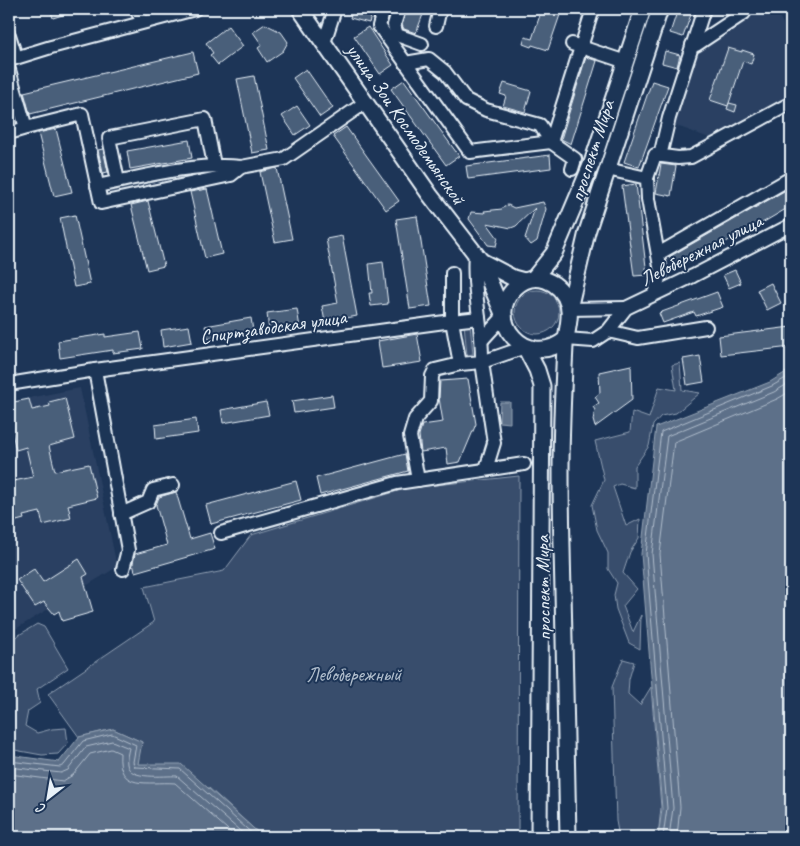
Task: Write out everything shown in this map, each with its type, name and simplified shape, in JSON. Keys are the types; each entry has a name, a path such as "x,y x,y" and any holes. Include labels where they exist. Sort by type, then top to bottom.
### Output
{"main road":[{"name":"улица Зои Космодемьянской","path":"300,9 430,195 478,257 504,316"},
{"name":"проспект Мира","path":"529,280 547,264 559,243 592,163 643,9"},
{"name":"проспект Мира","path":"569,308 587,232 660,9"},
{"name":"улица Зои Космодемьянской","path":"478,257 513,278 529,280"},
{"path":"544,279 558,286 564,294 569,308 566,339 548,348 534,349 525,347 511,334 504,316 505,304 515,287 529,280 544,279"},
{"name":"проспект Мира","path":"566,339 561,471 568,837"},
{"name":"проспект Мира","path":"525,347 537,370 542,386 539,837"}],"street":[{"path":"136,9 143,22"},
{"path":"9,38 13,59 51,46 195,9"},
{"path":"324,43 335,9"},
{"path":"384,9 379,26 470,152 552,142"},
{"path":"399,9 394,25 397,34 422,44"},
{"path":"436,26 440,9"},
{"path":"552,142 577,46 593,9"},
{"path":"660,156 669,118 704,9"},
{"path":"692,45 696,45 744,13 746,9"},
{"path":"577,46 626,62"},
{"path":"405,63 429,59 445,72 466,100 486,110 540,125 552,142 575,159 572,169"},
{"path":"9,70 26,128"},
{"path":"97,186 118,180 214,165 241,167 284,159 366,102"},
{"path":"654,294 661,272 648,199 647,178 655,155 678,158 691,157 791,103"},
{"path":"9,133 82,114 101,203 231,175 241,167"},
{"path":"118,180 110,138 205,119 214,165"},
{"path":"607,169 647,178"},
{"path":"658,254 791,178"},
{"name":"Левобережная улица","path":"566,339 593,341 608,331 626,308 693,276 791,225"},
{"path":"478,257 473,272 482,340 482,362 494,443 486,470"},
{"path":"452,273 452,321 460,364"},
{"name":"Левобережная улица","path":"569,308 626,308"},
{"path":"482,340 504,316"},
{"name":"Спиртзаводская улица","path":"10,382 479,318"},
{"path":"608,331 638,338 706,327"},
{"path":"418,480 410,436 415,419 431,402 432,376 435,370 460,364 482,362 525,347"},
{"path":"95,370 128,550 123,569"},
{"path":"221,533 397,483 524,464"},
{"path":"121,514 148,502 153,490 173,485"}],"shaded area":[{"path":"761,9 775,9 791,38 791,99 715,140 674,125 696,51"},
{"path":"80,388 117,567 9,633 9,402"}],"green space":[{"path":"537,290 549,294 555,300 559,312 555,324 549,330 537,334 525,330 519,324 515,312 519,300 525,294"},
{"path":"464,324 470,324 473,354 467,355"},
{"path":"680,363 682,390 700,393 676,413 661,416 653,425 649,446 635,466 635,488 620,484 613,487 626,526 640,519 639,538 630,552 623,573 637,589 623,606 633,632 641,615 640,649 629,643 616,609 614,595 617,583 608,569 608,553 597,530 592,505 604,480 595,441 630,432 632,412 649,418 659,387 676,390 672,365"},
{"name":"Левобережный","path":"519,476 518,837 263,837 209,788 137,764 142,742 113,729 79,737 48,694 154,622 144,587 224,571 251,535 408,488"},
{"path":"37,624 44,627 68,668 37,689 40,703 28,711 25,726 37,733 66,728 68,743 58,754 42,755 9,749 9,641"},
{"path":"623,659 634,662 629,679 628,694 640,705 651,687 661,807 658,837 619,837 616,821 612,687"}],"water":[{"path":"791,369 791,837 658,837 662,809 641,554 656,427 770,382"},
{"path":"500,402 510,402 510,423 499,422"},
{"path":"113,729 142,742 138,764 181,764 263,837 9,837 9,755 59,762 79,737"}],"building":[{"path":"50,9 78,9 78,10 53,18"},
{"path":"353,9 373,9 369,23 350,18"},
{"path":"407,9 425,9 416,33 404,29 402,25"},
{"path":"542,9 562,9 548,50 523,44 525,37 532,39"},
{"path":"678,9 693,9 683,37 670,33"},
{"path":"265,24 281,32 288,42 283,51 267,62 258,48 262,45 253,32"},
{"path":"228,26 243,46 218,65 210,55 213,53 206,43"},
{"path":"368,27 393,65 380,74 354,36"},
{"path":"728,48 754,54 751,64 743,61 728,106 710,100"},
{"path":"665,51 680,55 677,67 662,63"},
{"path":"193,52 198,73 30,114 24,92"},
{"path":"586,57 597,61 571,144 561,139"},
{"path":"306,69 333,108 320,117 293,78"},
{"path":"254,76 269,150 252,153 237,79"},
{"path":"404,80 459,156 446,165 391,89"},
{"path":"652,81 668,86 639,167 624,162"},
{"path":"504,83 531,91 525,112 503,106 506,96 500,94"},
{"path":"729,103 737,105 735,112 727,109"},
{"path":"297,106 310,125 295,135 282,116"},
{"path":"346,127 399,201 386,210 333,136"},
{"path":"56,129 72,192 54,196 38,133"},
{"path":"189,140 192,158 130,169 127,151"},
{"path":"103,149 108,172 103,173 98,150"},
{"path":"550,155 551,168 468,179 466,166"},
{"path":"661,164 676,166 671,196 656,193"},
{"path":"277,168 292,239 275,242 260,172"},
{"path":"636,184 647,275 634,276 622,186"},
{"path":"791,187 791,206 757,226 675,268 669,257"},
{"path":"207,189 222,254 205,258 190,192"},
{"path":"148,201 164,266 147,270 131,205"},
{"path":"543,202 546,209 537,241 531,245 525,238 535,208 516,226 511,228 487,223 498,238 496,246 488,245 469,219 471,212 485,213 484,211 502,209 508,205 514,208"},
{"path":"75,215 90,284 74,287 60,218"},
{"path":"417,216 431,306 410,309 396,219"},
{"path":"342,236 357,316 325,322 322,306 338,303 326,239"},
{"path":"383,262 388,304 371,306 369,293 372,293 369,264"},
{"path":"735,270 741,283 729,288 723,275"},
{"path":"771,283 781,303 767,310 757,290"},
{"path":"717,292 723,307 696,316 694,312 663,323 659,313"},
{"path":"297,309 300,328 269,332 267,313"},
{"path":"251,318 253,331 208,339 205,326"},
{"path":"189,326 192,342 163,347 161,330"},
{"path":"791,327 791,347 721,355 719,336"},
{"path":"140,332 143,349 113,353 113,350 60,358 58,341 105,334 105,337"},
{"path":"417,334 422,362 382,368 378,341"},
{"path":"700,356 704,382 687,385 683,359"},
{"path":"631,365 632,400 595,427 593,420 595,410 593,407 599,403 595,397 600,393 599,372"},
{"path":"468,379 476,424 460,462 448,464 446,448 421,452 419,435 422,425 443,422 439,398 440,381"},
{"path":"332,395 334,407 294,413 292,401"},
{"path":"65,398 75,439 49,446 55,471 89,464 97,498 68,505 71,518 43,525 40,512 23,516 24,519 9,523 9,482 33,477 26,447 16,450 9,420 9,403 29,399 32,410 50,406 49,402"},
{"path":"266,402 269,415 223,423 221,410"},
{"path":"196,419 198,433 156,439 155,425"},
{"path":"405,454 408,471 320,495 316,478"},
{"path":"296,481 301,500 211,524 206,505"},
{"path":"176,492 190,539 210,533 215,549 135,572 133,563 135,554 167,545 156,505 159,497"},
{"path":"79,559 88,574 83,577 93,612 62,621 59,611 54,614 44,602 35,607 17,580 34,569 43,582"}]}
